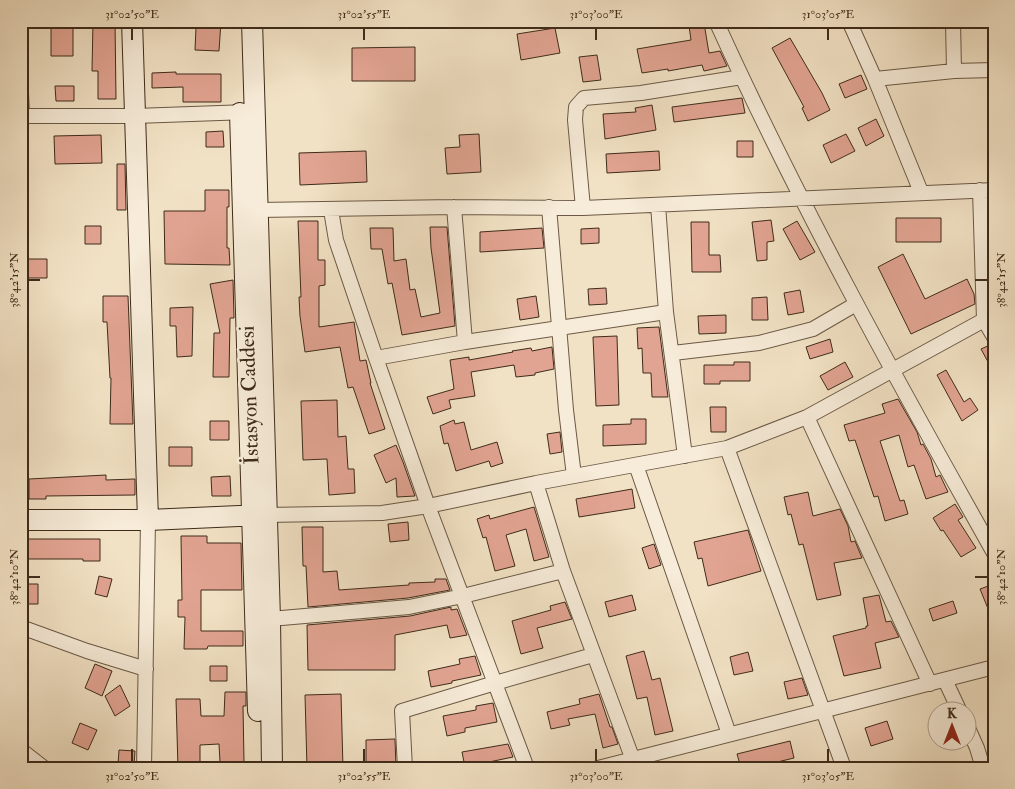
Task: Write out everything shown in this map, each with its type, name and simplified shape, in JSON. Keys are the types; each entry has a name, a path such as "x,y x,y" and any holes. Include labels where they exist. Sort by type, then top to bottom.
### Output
{"main road":[{"path":"132,21 148,520"},
{"name":"İstasyon Caddesi","path":"248,22 247,112 259,515 259,768"},
{"path":"247,112 258,210 259,515 270,619 272,768"},
{"path":"21,520 148,520 259,515"}],"street":[{"path":"716,21 801,198 856,304 994,554"},
{"path":"849,21 875,78 921,192"},
{"path":"953,21 954,71"},
{"path":"875,78 954,71 994,70"},
{"path":"582,208 574,120 576,107 584,98 641,93 742,78"},
{"path":"21,93 22,116 136,116 247,112"},
{"path":"258,210 454,207 582,208 987,190 989,320 994,337"},
{"path":"658,205 666,312 673,353 676,398 685,456"},
{"path":"454,207 465,342"},
{"path":"549,207 566,410 574,476"},
{"path":"331,210 336,240 376,358 428,506 527,768"},
{"path":"673,353 760,343 813,329 856,304"},
{"path":"376,358 465,342 666,312"},
{"path":"259,515 382,513 428,506 536,483 727,448 807,417 891,370 989,320"},
{"path":"807,417 930,684"},
{"path":"727,448 844,768"},
{"path":"636,465 729,734"},
{"path":"536,483 563,571 633,760"},
{"path":"144,768 148,520"},
{"path":"270,619 410,607 563,571"},
{"path":"21,627 87,651 146,669"},
{"path":"406,768 402,711 593,656"},
{"path":"598,768 994,667"},
{"path":"945,680 955,702"},
{"path":"978,752 982,768"},
{"path":"25,758 44,768"}],"lane":[{"path":"248,22 290,21"}],"building":[{"path":"51,21 73,21 73,56 51,56"},
{"path":"93,21 115,21 116,99 98,99 98,71 92,71"},
{"path":"202,21 221,21 219,51 195,50 196,28 202,28"},
{"path":"704,23 709,53 720,51 727,66 704,71 702,65 642,73 637,49 691,40 689,26"},
{"path":"555,28 560,53 521,60 517,34"},
{"path":"790,38 830,110 808,121 802,108 804,107 772,48"},
{"path":"415,47 415,81 352,81 352,48"},
{"path":"597,55 601,80 583,82 579,57"},
{"path":"176,72 176,74 221,74 221,102 183,102 183,87 152,88 152,73"},
{"path":"861,75 867,89 845,98 839,84"},
{"path":"55,86 74,86 74,101 56,101"},
{"path":"742,98 745,113 674,122 672,107"},
{"path":"652,105 656,130 605,139 603,114 636,112 635,108"},
{"path":"876,119 884,136 866,146 858,128"},
{"path":"223,131 224,147 206,147 206,132"},
{"path":"479,134 481,172 447,174 445,148 460,147 459,135"},
{"path":"846,134 855,151 831,163 823,145"},
{"path":"101,135 102,163 55,164 54,136"},
{"path":"737,141 753,141 753,157 737,157"},
{"path":"366,151 367,182 300,185 299,153"},
{"path":"659,151 660,170 607,173 606,154"},
{"path":"117,164 125,164 126,210 117,210"},
{"path":"205,190 229,190 227,248 229,248 230,265 165,264 164,211 205,211"},
{"path":"896,218 941,218 941,242 896,242"},
{"path":"771,220 774,241 767,242 767,260 757,261 752,222"},
{"path":"298,221 318,221 318,260 325,260 325,285 319,286 319,327 354,322 360,361 366,360 370,383 385,429 369,434 353,387 348,388 340,347 305,352 300,316"},
{"path":"797,221 815,252 800,260 783,229"},
{"path":"691,222 709,222 709,255 720,255 721,272 692,272"},
{"path":"85,226 101,226 101,244 85,244"},
{"path":"430,227 447,227 455,326 402,335 392,283 388,284 382,249 371,249 370,228 393,228 394,261 406,259 410,290 415,289 421,317 440,313"},
{"path":"542,228 544,248 480,252 480,232"},
{"path":"599,228 599,243 581,244 581,229"},
{"path":"903,254 925,299 967,279 974,294 975,304 911,334 878,267"},
{"path":"21,259 47,259 47,278 21,278"},
{"path":"233,280 234,318 230,318 229,377 213,377 214,333 220,333 210,284"},
{"path":"606,288 607,304 589,305 588,289"},
{"path":"800,290 804,312 788,315 784,293"},
{"path":"103,296 128,296 133,424 110,424 111,378 107,322 103,322"},
{"path":"536,296 539,317 520,320 517,299"},
{"path":"767,297 768,320 752,320 752,298"},
{"path":"193,307 192,356 177,357 176,326 170,326 170,308"},
{"path":"726,315 726,333 699,334 698,316"},
{"path":"659,327 668,397 652,397 651,373 643,373 642,348 638,349 637,328"},
{"path":"617,336 619,405 596,406 593,337"},
{"path":"830,339 833,352 810,359 806,347"},
{"path":"990,345 994,346 994,373 981,349"},
{"path":"552,347 554,369 535,373 535,375 516,377 514,365 471,372 475,396 449,400 451,408 433,414 427,397 454,389 450,360 469,357 469,360 531,348 532,351"},
{"path":"734,362 750,362 750,381 720,381 720,384 704,384 704,365 734,365"},
{"path":"845,362 853,377 828,390 820,376"},
{"path":"946,370 964,402 970,398 978,410 962,421 937,375"},
{"path":"898,399 917,432 921,445 923,444 931,459 936,477 940,475 948,492 926,499 914,465 908,467 899,435 880,441 900,501 904,500 908,514 885,521 878,496 874,497 855,440 849,441 844,425 885,413 882,404"},
{"path":"337,400 338,437 346,436 348,469 354,469 355,493 329,495 327,459 303,460 301,401"},
{"path":"710,407 726,407 726,432 711,432"},
{"path":"631,419 646,419 646,444 603,446 603,425 631,424"},
{"path":"454,420 455,424 464,422 471,450 497,442 503,463 491,467 489,461 456,471 448,443 444,444 440,426"},
{"path":"210,421 229,421 229,440 210,440"},
{"path":"560,432 562,452 550,454 547,434"},
{"path":"396,445 415,496 397,497 396,478 386,483 374,455"},
{"path":"169,447 192,447 192,466 169,466"},
{"path":"106,475 106,480 135,479 135,495 46,496 46,499 29,499 29,479"},
{"path":"230,476 231,496 212,496 211,477"},
{"path":"632,489 635,508 579,517 576,499"},
{"path":"808,492 813,516 840,509 848,526 851,542 855,541 862,558 834,563 841,595 817,600 803,544 799,545 791,514 788,515 784,497"},
{"path":"955,504 963,517 958,520 976,548 961,557 933,518"},
{"path":"534,507 549,557 534,561 526,529 506,535 515,566 495,571 486,537 483,538 477,519 489,515 490,519"},
{"path":"408,522 409,540 390,542 388,524"},
{"path":"302,527 323,527 323,572 337,571 339,590 409,585 409,583 435,582 435,579 446,579 450,590 408,598 308,607 306,566 303,566"},
{"path":"748,530 761,571 708,586 702,558 698,559 694,542"},
{"path":"181,536 207,536 207,543 241,543 242,590 201,590 201,631 243,631 243,646 208,646 207,649 184,649 185,617 178,617 178,600 182,600"},
{"path":"26,539 100,539 100,561 83,561 83,559 26,559"},
{"path":"654,544 661,565 649,569 642,548"},
{"path":"99,576 112,579 107,597 95,594"},
{"path":"24,584 38,584 38,604 24,604"},
{"path":"994,584 994,621 993,621 980,589"},
{"path":"632,595 636,610 609,617 605,602"},
{"path":"879,595 886,622 891,621 899,637 875,643 881,668 844,676 833,636 866,628 868,626 863,598"},
{"path":"953,601 957,613 933,621 929,609"},
{"path":"565,602 572,619 537,628 543,648 521,654 512,621 551,610 550,606"},
{"path":"451,607 451,610 457,609 467,635 450,638 447,625 395,635 395,670 308,670 307,625 410,616"},
{"path":"644,651 652,680 660,678 673,731 655,735 647,697 637,699 626,656"},
{"path":"748,652 753,671 734,675 730,657"},
{"path":"475,656 481,675 431,687 428,671 460,664 459,659"},
{"path":"95,664 112,671 102,696 85,688"},
{"path":"210,666 227,666 227,681 210,681"},
{"path":"802,678 808,695 788,699 784,682"},
{"path":"120,685 130,706 115,716 105,696"},
{"path":"225,692 246,692 246,706 243,706 244,762 220,762 219,744 200,745 200,768 178,768 176,699 200,699 201,716 224,716"},
{"path":"341,694 343,768 307,768 305,695"},
{"path":"599,694 618,744 603,748 595,714 568,719 570,725 551,729 547,712 580,704 579,699"},
{"path":"493,703 497,722 465,728 465,732 447,736 443,716 476,710 476,706"},
{"path":"887,721 893,739 871,746 865,728"},
{"path":"80,723 97,730 88,750 72,743"},
{"path":"395,739 396,768 366,768 366,740"},
{"path":"790,741 794,758 761,766 761,768 741,768 737,754"},
{"path":"508,744 513,757 465,767 462,752"},
{"path":"119,750 135,751 134,765 118,765"}]}
